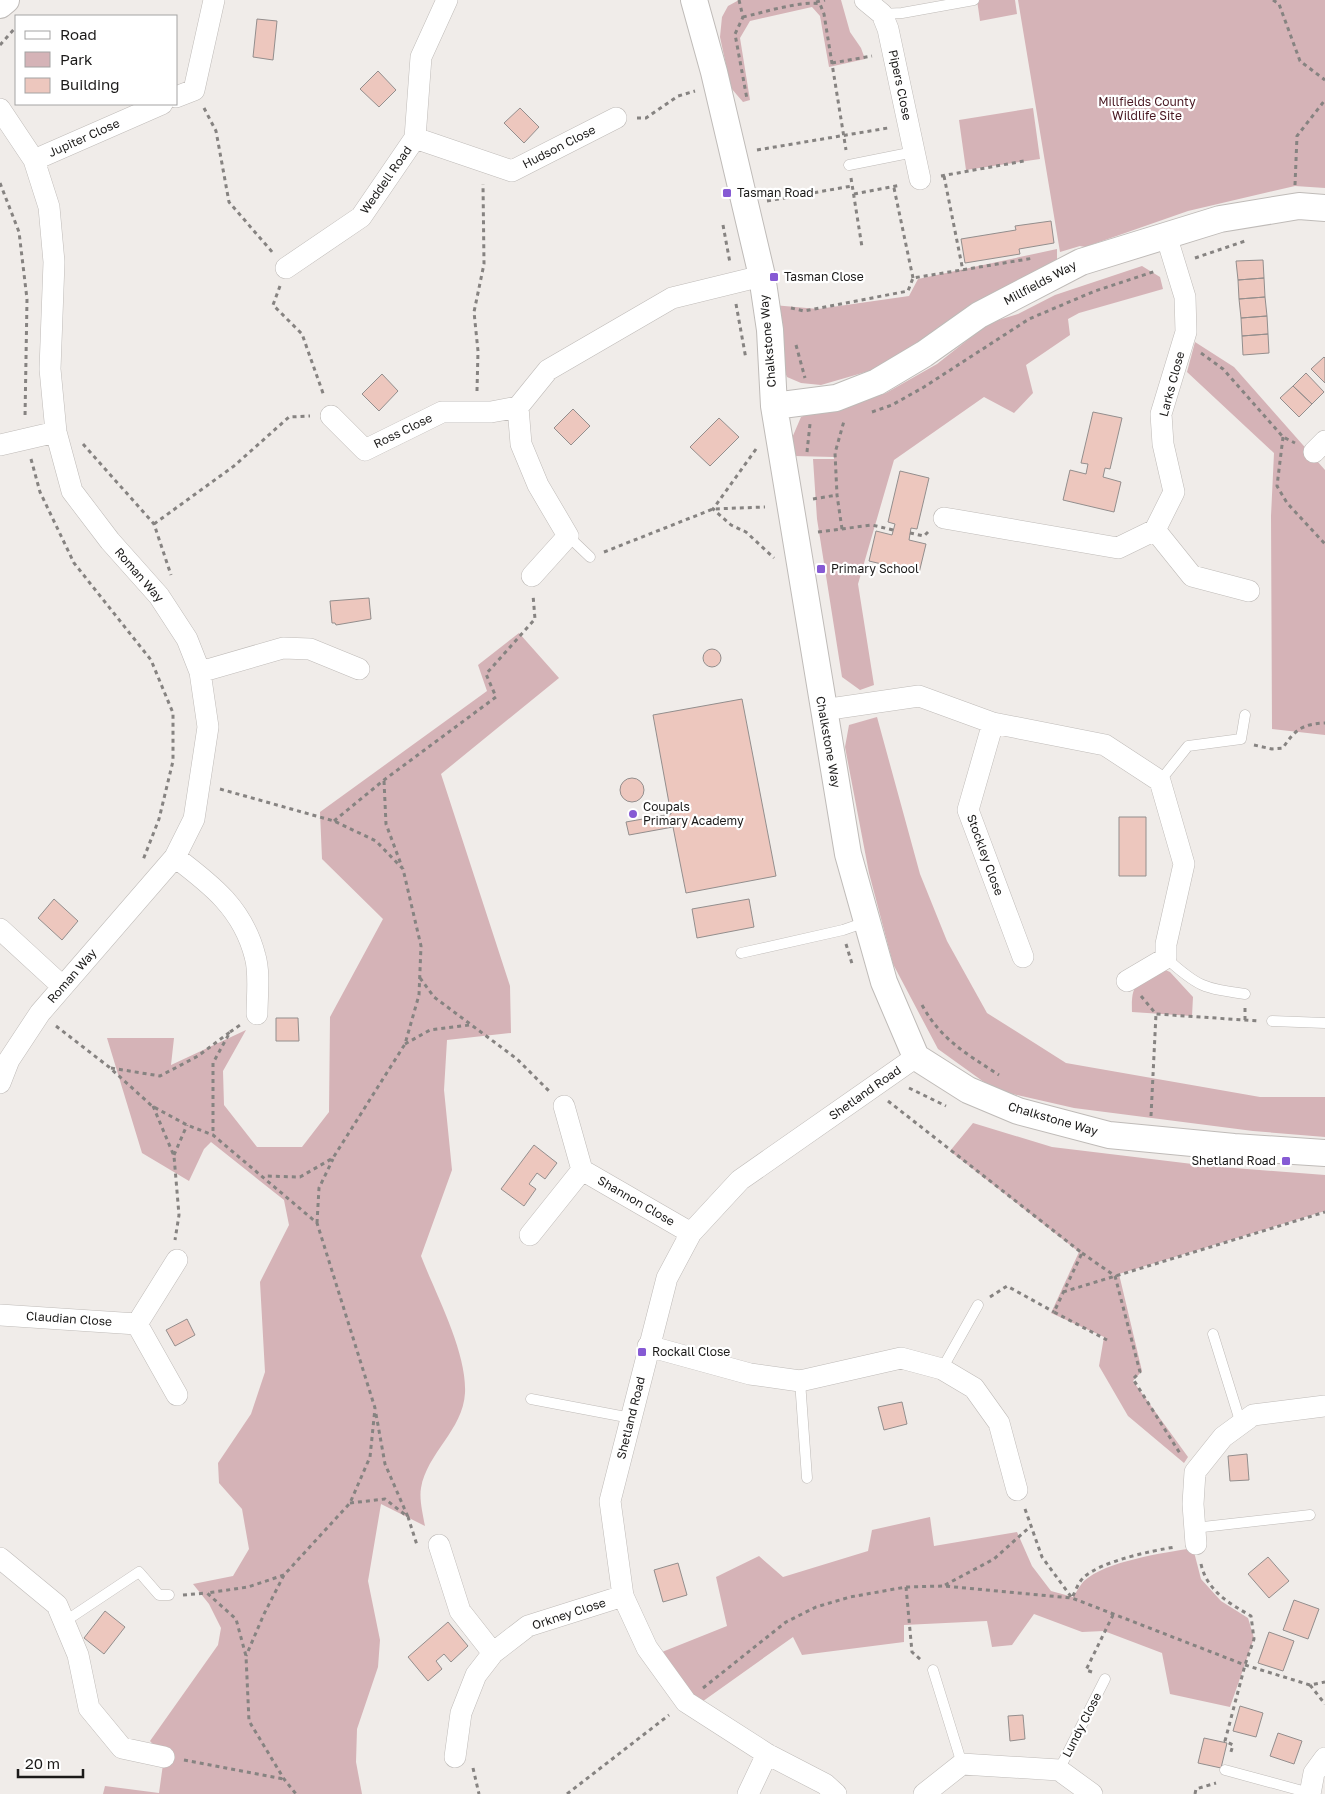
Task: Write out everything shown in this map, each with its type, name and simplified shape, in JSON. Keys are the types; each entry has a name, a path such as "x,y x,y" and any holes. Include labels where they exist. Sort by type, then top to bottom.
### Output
{"street":[{"path":"0,5 6,0"},
{"path":"185,94 214,0"},
{"name":"Weddell Road","path":"286,268 361,217 416,138 421,57 447,0"},
{"name":"Chalkstone Way","path":"694,0 714,72 762,276 770,330 774,406 848,854 884,982 916,1057 968,1090 1018,1111 1109,1134 1234,1148 1325,1153"},
{"path":"865,0 882,14"},
{"name":"Pipers Close","path":"882,14 893,52 920,178"},
{"name":"Jupiter Close","path":"34,160 160,105"},
{"name":"Roman Way","path":"0,109 34,160 49,207 54,262 50,369 56,432 72,490 110,541 159,596 186,639 200,672 208,727 194,819 175,857 40,1013 9,1060 0,1083"},
{"name":"Hudson Close","path":"416,138 512,171 616,118"},
{"name":"Millfields Way","path":"774,406 836,398 876,382 924,354 979,315 1081,262 1220,219 1299,206 1325,208"},
{"name":"Larks Close","path":"1155,530 1174,492 1163,444 1162,414 1186,332 1185,297 1166,235"},
{"path":"532,576 568,536 538,485 521,444 518,407 548,370 672,298 762,276"},
{"name":"Ross Close","path":"331,416 365,450 442,412 477,412 518,407"},
{"path":"0,445 56,432"},
{"path":"944,518 1118,548 1155,530 1192,576 1249,590"},
{"path":"200,672 283,648 310,649 359,669"},
{"path":"823,710 919,696 993,723 1105,745 1160,781 1184,864 1166,944 1166,958 1127,980"},
{"name":"Stockley Close","path":"993,723 968,810 1022,957"},
{"path":"175,857 212,885 237,913 256,957 257,1014"},
{"path":"0,929 62,986"},
{"name":"Shetland Road","path":"836,1794 825,1784 767,1754 686,1702 647,1648 623,1596 610,1501 648,1346 668,1278 691,1233 740,1180 916,1057"},
{"path":"530,1235 582,1170 564,1106"},
{"name":"Shannon Close","path":"582,1170 691,1233"},
{"path":"177,1260 137,1324 177,1395"},
{"name":"Claudian Close","path":"0,1315 137,1324"},
{"path":"648,1346 750,1374 800,1381 900,1358 942,1369 974,1388 999,1423 1017,1490"},
{"path":"1195,1536 1193,1504 1196,1472 1223,1437 1253,1415 1325,1406"},
{"path":"439,1545 460,1611 493,1653"},
{"path":"0,1558 57,1605 78,1655 89,1708 122,1748 164,1757"},
{"name":"Orkney Close","path":"455,1758 460,1713 476,1675 493,1653 528,1626 623,1596"},
{"path":"748,1794 767,1754"},
{"path":"1310,1794 1314,1773 1325,1758"},
{"path":"924,1794 962,1764"},
{"name":"Lundy Close","path":"962,1764 1059,1770 1092,1794"}],"lane":[{"path":"882,14 902,13 974,0"},
{"path":"849,165 914,152"},
{"path":"568,536 590,557"},
{"path":"1160,781 1188,746 1241,739 1245,715"},
{"path":"741,953 843,930 866,922"},
{"path":"1166,958 1188,978 1207,988 1245,994"},
{"path":"1272,1021 1325,1023"},
{"path":"942,1369 978,1305"},
{"path":"1213,1334 1241,1424"},
{"path":"800,1381 807,1478"},
{"path":"531,1399 631,1418"},
{"path":"1195,1536 1310,1515"},
{"path":"64,1622 139,1572 159,1595 169,1595"},
{"path":"933,1670 962,1764"},
{"name":"Lundy Close","path":"1059,1770 1105,1679"},
{"path":"1225,1770 1310,1794"}],"path":[{"path":"743,17 825,0"},
{"path":"1273,0 1279,4 1300,61 1325,80"},
{"path":"815,2 820,4 824,14 862,247"},
{"path":"0,45 15,28"},
{"path":"832,63 893,52"},
{"path":"616,118 646,118 678,96 698,90"},
{"path":"154,524 234,466 289,417 331,416 302,334 273,305 286,268 229,202 216,131 185,94"},
{"path":"1299,206 1294,183 1297,136 1325,100"},
{"path":"757,150 908,125"},
{"path":"477,412 478,351 474,312 484,264 482,161"},
{"path":"944,176 963,270"},
{"path":"0,183 19,232 27,299 24,393 26,439 40,492 74,563 151,660 173,713 173,761 160,819 142,864"},
{"path":"766,201 852,186"},
{"path":"787,307 804,311 908,291 912,278 894,188"},
{"path":"868,413 892,405 924,387 1029,318 1151,271 1177,271 1189,260 1257,237"},
{"path":"912,278 1036,257"},
{"path":"1182,346 1204,354 1223,369 1283,437 1277,486 1287,503 1325,544"},
{"path":"836,421 852,418"},
{"path":"842,529 837,495 835,452 844,421"},
{"path":"78,438 154,524 175,583"},
{"path":"713,509 756,450 757,444"},
{"path":"813,499 837,495"},
{"path":"590,557 713,509 765,507"},
{"path":"713,509 731,525 746,532 775,559"},
{"path":"814,532 872,525 893,530"},
{"path":"334,821 384,780 496,697 486,674 535,619 532,576"},
{"path":"1241,739 1272,750 1283,748 1290,736 1306,724 1325,723"},
{"path":"384,780 386,824 403,869 420,946 419,995 405,1044 333,1158 319,1188 317,1223 376,1408 385,1464 408,1517 417,1545 439,1545"},
{"path":"200,783 334,821 376,841 403,869"},
{"path":"419,977 434,997 517,1059 564,1106"},
{"path":"1127,980 1156,1014 1149,1138"},
{"path":"40,1013 109,1067 152,1106 187,1125 213,1135 317,1223"},
{"path":"1156,1014 1272,1021"},
{"path":"405,1044 430,1030 470,1025"},
{"path":"109,1067 160,1076 198,1056 230,1032 212,1063 213,1135"},
{"path":"886,1099 1082,1253 1115,1276 1140,1372 1133,1380 1183,1458 1196,1472"},
{"path":"152,1106 174,1156 179,1215 174,1245 177,1260"},
{"path":"174,1156 187,1125"},
{"path":"263,1176 300,1177 333,1158"},
{"path":"1063,1292 1325,1212"},
{"path":"1054,1312 1082,1253"},
{"path":"978,1305 1007,1286 1107,1340"},
{"path":"246,1656 264,1614 284,1575 350,1503 370,1457 376,1408"},
{"path":"1017,1490 1032,1524 1042,1557 1072,1598"},
{"path":"350,1503 385,1499 408,1517"},
{"path":"944,1586 994,1559 1032,1524"},
{"path":"1072,1598 1083,1578 1110,1564 1195,1536 1204,1578 1223,1599 1251,1616 1254,1639 1245,1665 1225,1741 1233,1745 1225,1770 1216,1784 1196,1789 1195,1794"},
{"path":"169,1595 248,1588 284,1575"},
{"path":"906,1586 912,1652 933,1670"},
{"path":"567,1794 786,1622 816,1607 842,1599 906,1586 944,1586 1072,1598 1245,1665 1310,1685 1325,1682"},
{"path":"207,1593 236,1619 246,1656 249,1721 284,1779 296,1794"},
{"path":"1105,1679 1086,1670 1113,1615"},
{"path":"1310,1685 1325,1704"},
{"path":"164,1757 284,1779"}],"green space":[{"path":"739,0 841,0 850,32 861,48 865,59 829,67 820,16 812,7 750,21 740,38 750,100 743,102 731,88 720,37 722,17 728,6"},
{"path":"977,0 1015,0 1017,14 980,21"},
{"name":"Millfields County Wildlife Site","path":"1018,0 1325,0 1325,188 1295,186 1188,211 1085,247 1080,246 1060,252"},
{"path":"1033,108 1040,159 966,170 959,120"},
{"path":"1057,249 1057,261 992,294 876,369 821,385 801,383 787,377 779,359 773,305 818,309 909,296 918,279"},
{"path":"1142,266 1160,277 1163,289 1079,313 1068,319 1070,335 1026,365 1033,393 1014,413 984,397 894,460 858,584 874,685 860,690 842,677 817,519 813,459 834,459 834,457 794,456 792,438 801,417 818,409 852,404 886,393 937,364 989,323 1018,314 1055,295"},
{"path":"1195,342 1234,367 1325,470 1325,735 1272,729 1271,516 1274,453 1187,372"},
{"path":"519,633 559,678 441,774 510,986 511,1033 447,1040 444,1090 452,1170 421,1256 456,1342 464,1377 465,1393 458,1419 430,1464 421,1488 420,1497 425,1526 381,1504 368,1581 380,1640 378,1667 357,1729 356,1762 362,1794 103,1794 105,1786 159,1793 164,1757 150,1741 218,1645 221,1628 209,1604 193,1584 233,1576 249,1549 242,1509 219,1483 218,1463 251,1414 265,1372 260,1282 289,1225 284,1200 211,1142 204,1149 189,1181 142,1153 107,1038 174,1038 171,1065 246,1030 223,1071 224,1105 257,1147 302,1147 329,1112 330,1017 383,919 322,859 320,812 487,691 478,665"},
{"path":"877,717 920,874 947,941 987,1013 1066,1063 1260,1097 1325,1097 1325,1137 1253,1131 1074,1108 995,1090 938,1049 893,964 869,873 845,747 849,725"},
{"path":"1163,969 1170,972 1193,997 1192,1016 1132,1012 1133,994 1137,984"},
{"path":"973,1123 1052,1147 1209,1166 1325,1175 1325,1211 1119,1274 1142,1371 1133,1381 1188,1457 1184,1463 1128,1416 1099,1366 1104,1337 1051,1313 1079,1252 950,1151"},
{"path":"930,1517 934,1546 1017,1532 1032,1566 1051,1591 1073,1597 1084,1581 1106,1568 1135,1559 1193,1548 1201,1579 1221,1601 1248,1618 1254,1638 1230,1707 1170,1694 1162,1653 1104,1631 1082,1632 1034,1614 1012,1645 992,1647 987,1621 904,1625 904,1642 802,1655 793,1637 699,1704 662,1652 727,1626 716,1577 759,1556 783,1577 868,1551 872,1530"}],"building":[{"path":"257,19 277,21 273,60 253,57"},
{"path":"378,71 396,90 379,107 360,89"},
{"path":"520,108 539,127 524,143 504,123"},
{"path":"1051,221 1054,243 1019,249 1020,254 965,263 961,239 1016,230 1015,226"},
{"path":"1263,260 1264,278 1238,280 1236,261"},
{"path":"1264,278 1265,297 1239,299 1238,280"},
{"path":"1265,297 1267,316 1241,318 1239,299"},
{"path":"1267,316 1268,334 1242,336 1241,318"},
{"path":"1268,334 1269,353 1243,355 1242,336"},
{"path":"1325,358 1325,383 1311,369"},
{"path":"1306,373 1324,392 1312,404 1293,386"},
{"path":"382,374 398,391 379,411 362,394"},
{"path":"1293,386 1312,404 1299,417 1280,398"},
{"path":"573,409 590,426 571,445 554,428"},
{"path":"1093,412 1122,418 1110,469 1105,468 1103,477 1121,482 1114,512 1063,500 1070,470 1086,474 1088,464 1081,463"},
{"path":"719,418 739,437 710,466 690,447"},
{"path":"900,471 929,478 917,529 911,528 909,540 926,544 919,573 869,561 876,531 892,535 895,524 888,522"},
{"path":"369,598 371,619 336,625 332,623 330,601"},
{"path":"712,649 718,652 721,658 718,664 712,667 706,664 703,658 706,652"},
{"path":"742,699 776,876 686,893 673,827 629,835 626,822 671,814 653,715"},
{"path":"632,778 640,782 644,790 640,798 632,802 624,798 620,790 624,782"},
{"path":"1119,817 1146,817 1146,876 1119,876"},
{"path":"54,899 78,921 62,940 38,918"},
{"path":"749,899 754,927 697,938 692,909"},
{"path":"276,1018 298,1018 299,1041 276,1041"},
{"path":"534,1145 557,1163 545,1179 537,1173 529,1184 536,1189 524,1206 501,1189"},
{"path":"187,1319 195,1335 175,1346 166,1330"},
{"path":"902,1402 907,1424 884,1430 878,1407"},
{"path":"1247,1454 1249,1480 1230,1481 1228,1456"},
{"path":"1268,1557 1289,1581 1269,1598 1248,1574"},
{"path":"678,1563 687,1595 663,1602 654,1570"},
{"path":"1294,1600 1319,1609 1308,1639 1283,1630"},
{"path":"105,1611 125,1627 104,1654 84,1638"},
{"path":"448,1622 468,1646 451,1662 444,1654 436,1661 442,1669 428,1681 408,1657"},
{"path":"1269,1632 1294,1641 1283,1671 1258,1663"},
{"path":"1240,1706 1263,1713 1256,1737 1233,1731"},
{"path":"1023,1715 1025,1739 1010,1741 1008,1716"},
{"path":"1278,1733 1302,1741 1294,1764 1270,1756"},
{"path":"1204,1738 1227,1743 1221,1768 1198,1763"}],"place":[{"name":"Tasman Road","path":"727,193"},
{"name":"Tasman Close","path":"774,277"},
{"name":"Primary School","path":"821,569"},
{"name":"Coupals Primary Academy","path":"633,814"},
{"name":"Shetland Road","path":"1286,1161"},
{"name":"Rockall Close","path":"642,1352"}]}
